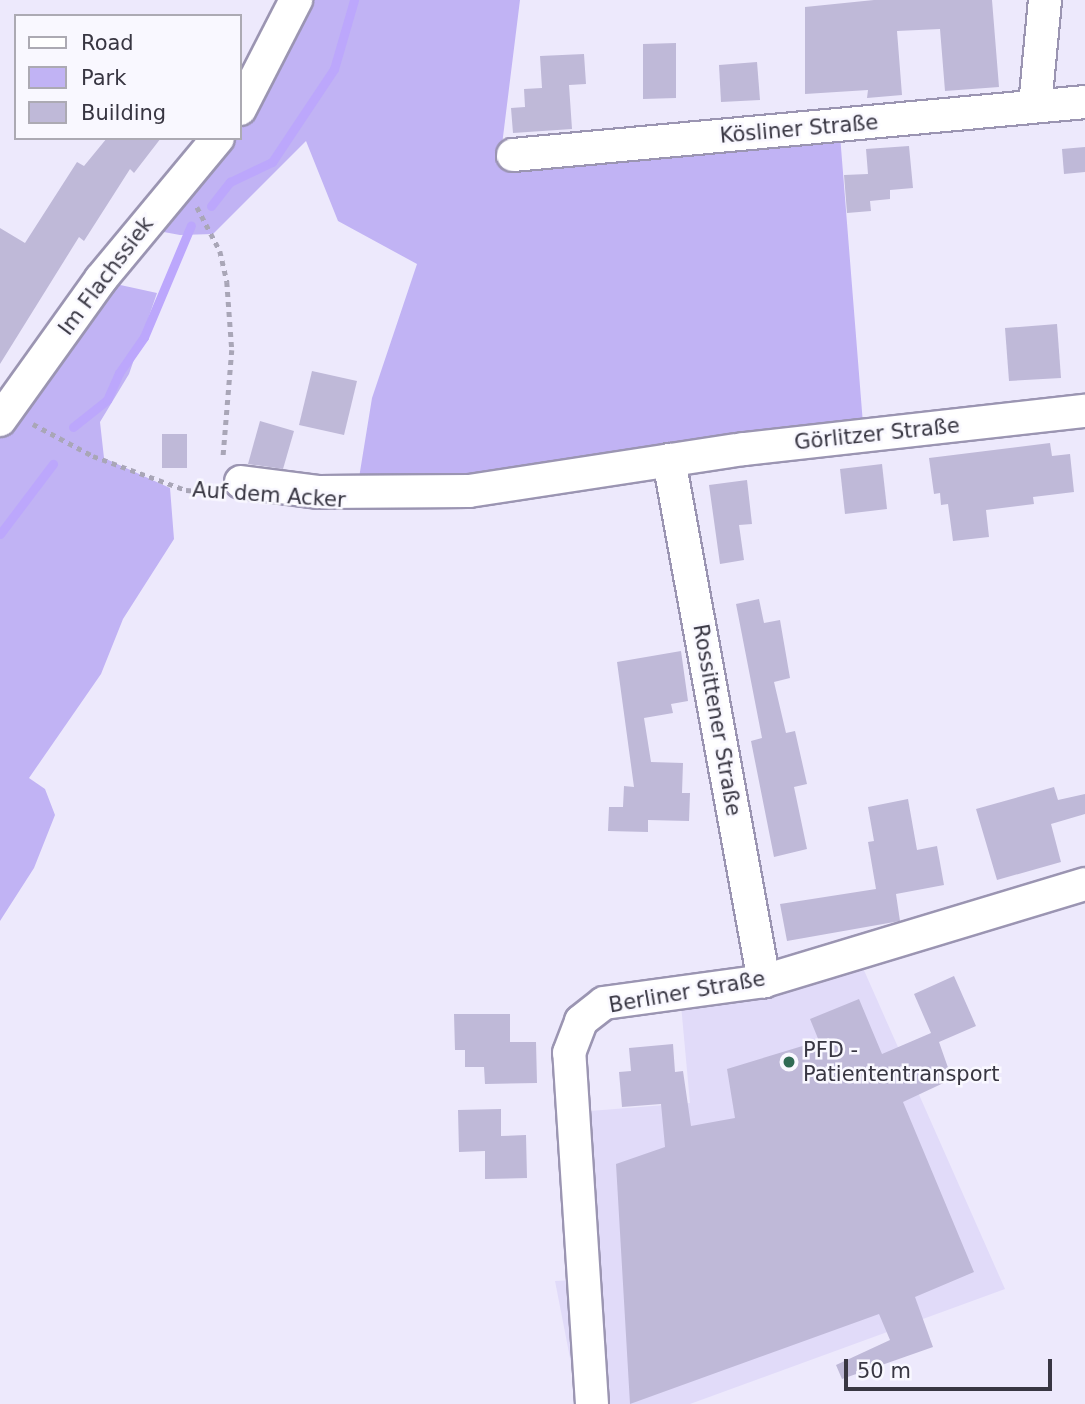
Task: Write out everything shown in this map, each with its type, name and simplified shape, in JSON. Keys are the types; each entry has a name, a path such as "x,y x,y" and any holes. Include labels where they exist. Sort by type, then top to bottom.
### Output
{"street":[{"path":"242,105 296,0"},
{"path":"1035,106 1045,0"},
{"name":"Kösliner Straße","path":"513,155 1085,102"},
{"name":"Im Flachssiek","path":"4,415 101,279 172,190 216,140"},
{"name":"Görlitzer Straße","path":"669,460 1085,411"},
{"name":"Auf dem Acker","path":"233,488 372,494 468,491 669,460"},
{"name":"Rossittener Straße","path":"669,460 764,981"},
{"name":"Berliner Straße","path":"592,1404 569,1053 581,1021 604,1003 764,981 1085,884"}],"path":[{"path":"172,190 197,206 220,251 232,350 222,458 233,488"},
{"name":"Auf dem Acker","path":"4,415 93,456 186,490 233,488"}],"shaded area":[{"path":"859,959 1005,1289 690,1404 579,1404 555,1281 574,1280 565,1113 690,1103 679,983"}],"green space":[{"path":"288,0 520,0 500,161 840,135 863,424 553,469 358,484 372,398 417,264 338,221 306,141 213,234 180,235 142,228 222,140 242,140 242,114"},
{"path":"102,281 157,293 129,374 100,422 104,458 170,488 174,539 123,619 101,674 29,778 45,789 55,815 34,868 0,921 0,390 18,403"}],"building":[{"path":"874,0 992,0 999,87 945,91 940,29 897,31 902,95 867,98 868,90 805,94 805,7"},
{"path":"676,43 676,98 643,99 643,44"},
{"path":"584,54 586,84 569,85 572,129 513,133 511,108 525,107 524,89 542,88 540,56"},
{"path":"757,62 760,100 721,102 719,65"},
{"path":"105,140 159,140 134,173 130,169 84,241 79,237 0,364 0,228 25,243 77,162 84,166"},
{"path":"909,146 913,188 890,190 890,199 870,201 871,211 847,213 844,175 868,174 866,149"},
{"path":"1085,147 1085,172 1064,174 1062,149"},
{"path":"1057,324 1061,378 1009,381 1005,328"},
{"path":"312,371 357,381 344,435 299,425"},
{"path":"260,421 294,431 283,469 248,464"},
{"path":"162,434 187,434 187,468 162,468"},
{"path":"1050,443 1052,456 1070,454 1074,492 1033,497 1034,504 986,510 989,537 953,541 948,504 941,505 940,493 934,494 929,458"},
{"path":"882,464 887,509 845,514 840,469"},
{"path":"747,480 752,524 739,525 744,560 720,564 709,485"},
{"path":"759,599 764,623 780,620 790,678 774,682 786,733 795,731 807,784 794,787 807,849 774,857 751,741 762,738 736,604"},
{"path":"681,651 688,701 671,704 673,713 644,718 651,762 683,763 682,793 690,793 689,821 648,820 648,832 608,831 609,807 623,807 624,786 634,787 617,662"},
{"path":"1054,787 1058,800 1085,794 1085,814 1051,824 1061,862 997,880 976,809"},
{"path":"908,799 917,850 937,846 944,885 896,894 900,921 787,941 780,904 876,889 868,842 874,841 868,807"},
{"path":"954,976 976,1026 939,1042 952,1079 903,1102 974,1272 915,1297 933,1347 842,1379 836,1365 890,1340 879,1314 630,1404 616,1164 665,1147 661,1104 622,1107 619,1072 631,1071 629,1048 673,1044 675,1072 683,1071 691,1126 735,1118 727,1069 819,1041 810,1019 859,999 882,1054 931,1033 914,994"},
{"path":"454,1014 510,1014 510,1042 536,1042 537,1083 485,1084 484,1067 465,1067 465,1050 455,1050"},
{"path":"501,1109 501,1136 526,1135 527,1178 485,1179 485,1151 459,1152 458,1110"}],"waterway":[{"path":"211,206 230,182 272,162 334,69 354,0"},
{"path":"73,427 107,400 119,373 144,337 191,225"},
{"path":"0,534 53,464"}],"place":[{"name":"PFD - Patiententransport","path":"789,1062"}]}
